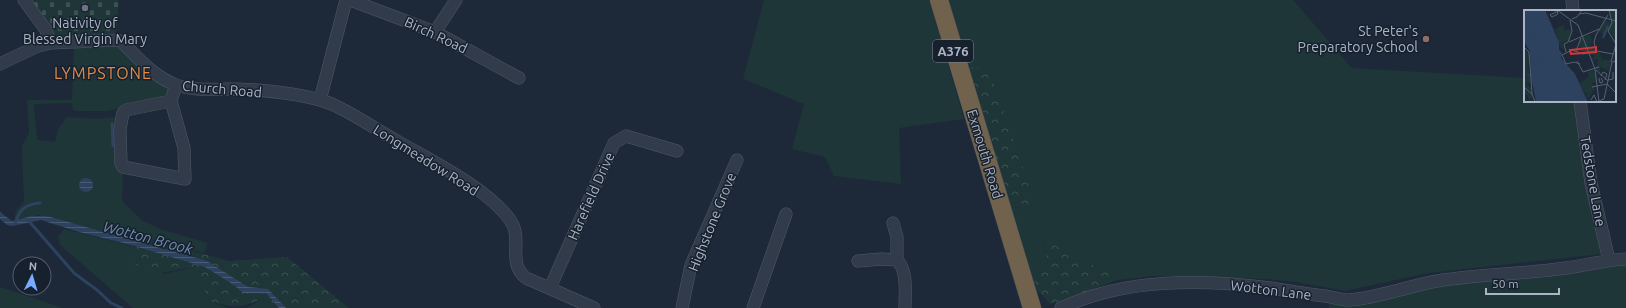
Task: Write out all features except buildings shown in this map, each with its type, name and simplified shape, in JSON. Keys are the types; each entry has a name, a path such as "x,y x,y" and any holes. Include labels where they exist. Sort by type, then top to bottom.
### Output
{"highway":[{"name":"Exmouth Road","path":"939,0 1032,308"}],"street":[{"path":"24,0 46,30 50,43"},
{"path":"320,100 346,0"},
{"name":"Birch Road","path":"350,0 435,32 518,78"},
{"path":"435,32 456,0"},
{"path":"1572,0 1573,10"},
{"name":"Church Road","path":"0,64 38,46 50,43 117,40 122,42 155,74 176,85 203,90 232,89 303,96 320,100"},
{"path":"171,101 126,110 123,112 120,129 122,167 185,179 184,148 171,101 176,85"},
{"name":"Longmeadow Road","path":"320,100 336,106 452,173 497,207 516,229 516,268 526,278 594,308"},
{"name":"Tedstone Lane","path":"1580,102 1591,183 1609,260"},
{"name":"Harefield Drive","path":"550,288 614,143 626,136 677,151"},
{"name":"Highstone Grove","path":"682,308 691,265 737,160"},
{"path":"753,308 786,214"},
{"path":"893,223 897,237 897,260"},
{"path":"858,261 881,259 897,260 902,265 904,271 905,308"},
{"name":"Wotton Lane","path":"1061,308 1081,298 1125,287 1157,283 1255,286 1348,300 1394,292 1436,281 1479,275 1566,268 1609,260 1626,259"}],"green space":[{"path":"28,0 119,0 116,33 57,36 50,34"},
{"path":"764,0 929,0 964,119 899,128 901,184 834,176 825,157 792,149 804,104 743,79"},
{"path":"945,0 1293,0 1352,68 1524,78 1524,102 1575,102 1601,254 1428,273 1345,291 1296,282 1268,279 1155,276 1117,280 1043,240 1048,262 1041,269 1029,266 1011,207 1037,209 967,67"},
{"path":"74,45 116,45 169,88 166,97 108,111 77,111 73,110 72,103 34,104 37,140 55,142 58,129 67,117 97,119 116,117 119,119 123,173 122,201 143,221 163,230 208,243 204,253 130,234 109,233 39,215 14,221 16,211 24,201 22,146 29,133 27,100 72,100"},
{"path":"967,67 989,69 1037,209 1011,207"},
{"path":"64,229 136,247 135,249 164,274 195,267 201,272 200,280 211,302 228,308 133,308 60,245 58,237"},
{"path":"144,238 229,261 287,257 349,308 276,308 263,299 237,306 211,302 199,280 201,272 195,267 158,273 143,269 135,264 135,253 138,243"},
{"path":"1043,239 1108,273 1117,280 1064,301 1050,304 1037,290 1029,266 1041,269 1048,262"},
{"path":"1626,264 1626,308 1329,308 1330,299 1376,300 1449,285 1508,277 1597,269"},
{"path":"0,287 12,291 12,296 27,296 63,308 0,308"},
{"path":"263,299 276,308 247,308"}],"water":[{"path":"83,178 89,178 93,182 93,188 89,192 83,192 79,188 79,182"},
{"path":"0,212 12,221 32,216 47,216 207,261 248,287 268,289 286,308 279,308 266,293 243,293 234,285 205,267 41,220 12,226 7,225 0,219"}],"waterway":[{"path":"112,124 113,146"},
{"path":"15,224 18,215 23,209 27,206 40,203"},
{"path":"28,220 74,273 97,290 111,303 122,308"}],"place":[{"name":"Nativity of Blessed Virgin Mary","path":"85,8"},
{"name":"St Peter's Preparatory School","path":"1426,39"}],"district":[{"name":"LYMPSTONE","path":"103,73"}],"water label":[{"name":"Wotton Brook","path":"148,238"}]}
